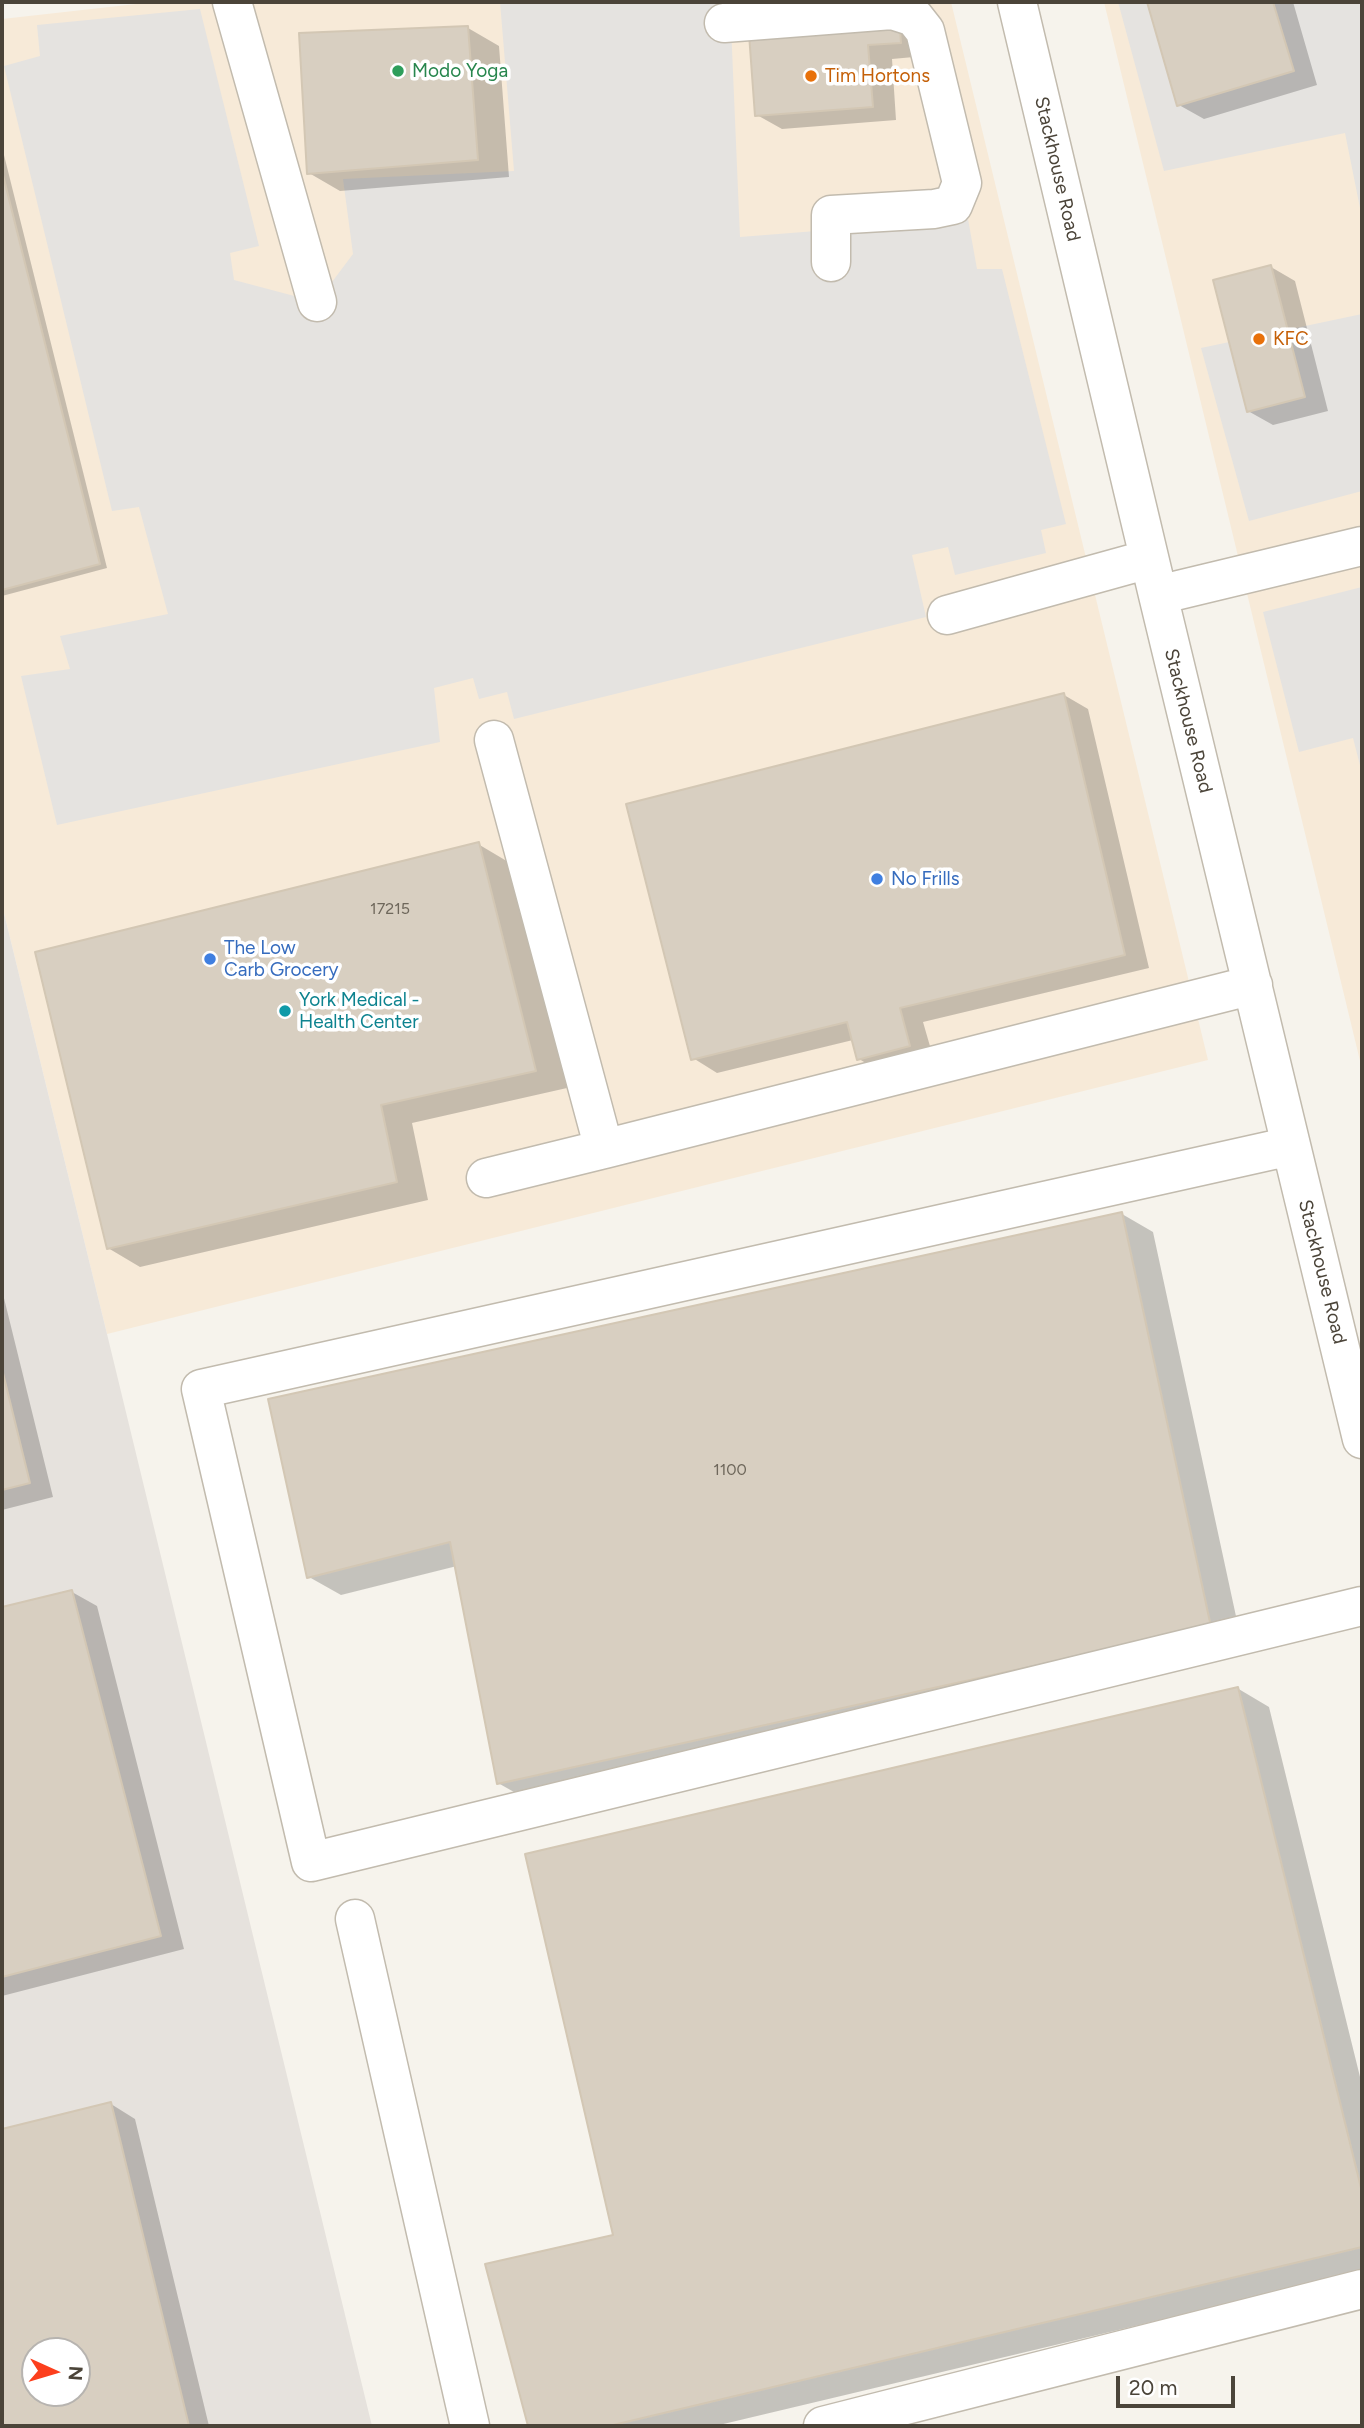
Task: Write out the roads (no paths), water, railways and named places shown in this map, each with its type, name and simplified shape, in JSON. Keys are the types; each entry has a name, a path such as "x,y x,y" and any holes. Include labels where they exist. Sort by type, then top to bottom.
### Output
{"street":[{"path":"232,2 317,302"},
{"name":"Stackhouse Road","path":"1017,2 1362,1439"},
{"path":"724,23 892,10 914,17 925,31 962,183 953,205 934,209 831,215 831,262"},
{"path":"947,615 1153,577 1362,546"},
{"path":"494,740 604,1149"},
{"path":"486,1178 1253,985"},
{"path":"1291,1146 201,1389 311,1863 1362,1606"},
{"path":"355,1919 470,2426"},
{"path":"823,2426 1362,2289"}],"place":[{"name":"Modo Yoga","path":"398,71"},
{"name":"Tim Hortons","path":"811,76"},
{"name":"KFC","path":"1259,339"},
{"name":"No Frills","path":"877,879"},
{"name":"The Low Carb Grocery","path":"210,959"},
{"name":"York Medical - Health Center","path":"285,1011"}]}
